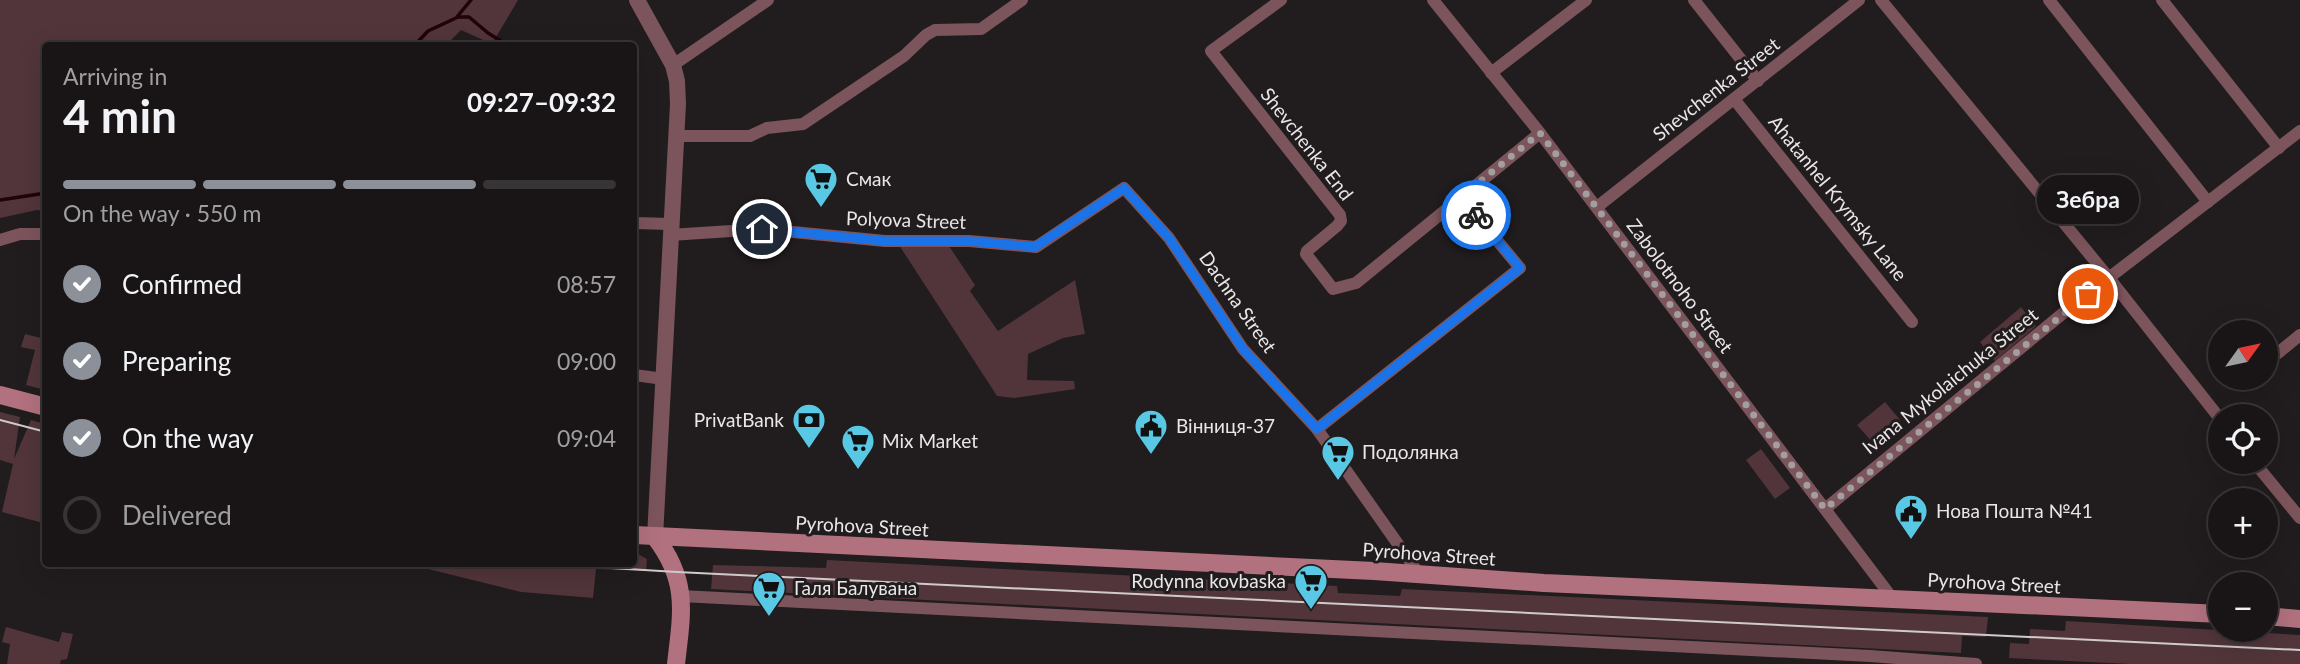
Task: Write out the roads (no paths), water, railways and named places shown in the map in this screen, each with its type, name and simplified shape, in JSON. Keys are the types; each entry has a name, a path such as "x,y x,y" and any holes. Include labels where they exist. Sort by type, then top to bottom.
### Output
{"main road":[{"path":"0,395 42,406"},
{"name":"Pyrohova Street","path":"637,535 2208,613"},
{"path":"655,537 669,555 677,572 681,596 676,664"},
{"path":"2278,616 2300,611"},
{"path":"2278,617 2300,619"}],"street":[{"path":"637,0 673,65 677,80 677,136 655,537"},
{"path":"673,65 768,0"},
{"path":"677,136 750,136 768,128 803,124 904,56 935,30 981,29 1022,0"},
{"name":"Shevchenka End","path":"1281,0 1211,51 1340,215 1341,221 1337,226 1306,254 1333,289 1356,283 1461,197"},
{"name":"Zabolotnoho Street","path":"1433,0 1540,133 1893,599"},
{"path":"1491,73 1586,0"},
{"path":"1694,0 1758,81"},
{"name":"Shevchenka Street","path":"1597,208 1859,0"},
{"path":"1881,0 2109,278 2208,404"},
{"path":"2049,0 2208,202"},
{"path":"2162,0 2279,148"},
{"name":"Ahatanhel Krymsky Lane","path":"1734,100 1912,321"},
{"name":"Ivana Mykolaichuka Street","path":"1825,509 2109,278 2300,131"},
{"path":"1317,429 1520,268 1461,197 1540,133"},
{"name":"Polyova Street","path":"637,224 670,229 762,229 885,241 969,241 1035,247 1124,188"},
{"name":"Dachna Street","path":"1124,188 1169,238 1243,349 1317,429 1419,574"},
{"path":"0,240 20,234 42,234"},
{"path":"2278,353 2300,335"},
{"path":"637,375 664,379"},
{"path":"2264,474 2300,518"},
{"path":"681,596 1870,656 1976,664"}],"waterway":[{"path":"418,42 428,31 456,18 471,0"},
{"path":"458,17 469,17 503,42"},
{"path":"0,200 42,194"}],"tram line":[{"path":"0,420 42,431"},
{"path":"594,567 2300,650"}],"place":[{"name":"Смак","path":"821,209"},
{"name":"Зебра","path":"2088,294"},
{"name":"PrivatBank","path":"809,450"},
{"name":"Вінниця-37","path":"1151,456"},
{"name":"Mix Market","path":"858,471"},
{"name":"Подолянка","path":"1338,482"},
{"name":"Нова Пошта №41","path":"1911,541"},
{"name":"Rodynna kovbaska","path":"1311,611"},
{"name":"Галя Балувана","path":"769,618"}]}
